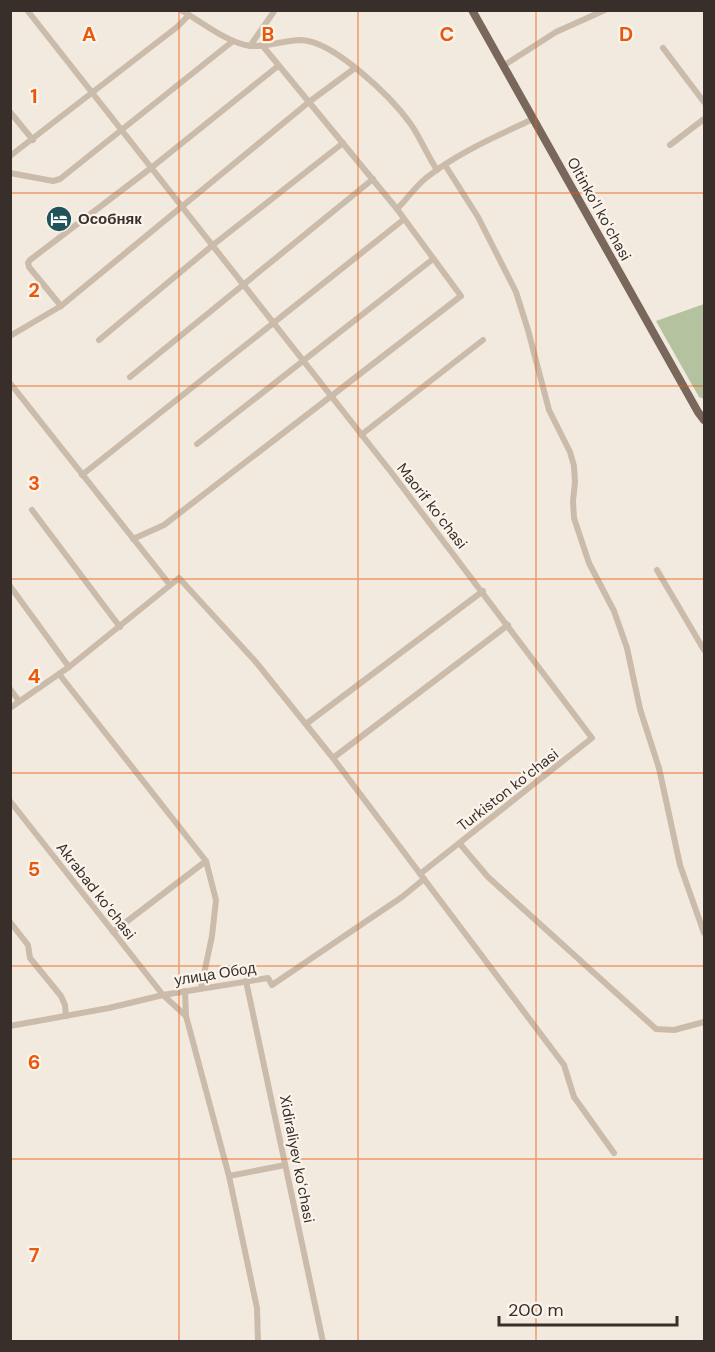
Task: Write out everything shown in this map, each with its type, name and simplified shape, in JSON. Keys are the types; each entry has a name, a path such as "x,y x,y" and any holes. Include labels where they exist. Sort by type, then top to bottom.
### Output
{"main road":[{"name":"Oltinkoʻl koʻchasi","path":"472,10 698,412 705,420"}],"street":[{"name":"Maorif koʻchasi","path":"27,10 483,591"},
{"path":"181,10 233,41 250,46 302,40 331,49 380,90 410,123 426,154 438,170"},
{"path":"250,46 275,10"},
{"path":"503,66 556,32 605,10"},
{"path":"10,156 92,94 189,15"},
{"path":"10,173 53,181 60,179 233,41"},
{"path":"133,539 164,525 461,296 397,209 262,45"},
{"path":"663,48 705,102"},
{"path":"61,306 28,263 278,66"},
{"path":"10,323 13,334 61,306 309,102 355,68"},
{"path":"10,112 33,140"},
{"path":"397,209 425,179 445,165 532,119"},
{"path":"670,146 705,119"},
{"path":"99,340 213,245 343,143"},
{"path":"445,165 478,217 516,291 549,410 570,452 574,466 574,518 589,563 614,611 627,648 640,709 659,768 680,865 705,933"},
{"path":"130,377 373,179"},
{"path":"82,475 404,220"},
{"path":"197,444 432,259"},
{"path":"361,435 483,340"},
{"path":"10,383 170,585"},
{"path":"32,510 120,627"},
{"path":"657,570 705,650"},
{"path":"10,708 69,667 178,578 255,661 333,758 564,1065 574,1097 614,1153"},
{"path":"10,586 69,667"},
{"path":"306,724 483,591"},
{"name":"Turkiston koʻchasi","path":"483,591 592,738 460,844 488,876 656,1029 674,1030 705,1022"},
{"path":"333,758 508,625"},
{"path":"59,674 206,861 216,900 212,936 201,988"},
{"path":"10,689 19,700"},
{"name":"Akrabad koʻchasi","path":"10,801 163,995 186,1016"},
{"path":"422,877 460,844"},
{"path":"113,932 206,861"},
{"name":"улица Обод","path":"11,1025 246,981 268,978 272,985 402,897 422,877"},
{"path":"10,922 28,945 30,958 61,996 66,1016"},
{"name":"Xidiraliyev koʻchasi","path":"246,981 323,1341"},
{"path":"184,991 186,1016 229,1176 257,1308 258,1341"},
{"path":"229,1176 285,1165"}],"green space":[{"path":"704,304 704,399 699,397 656,321"}],"place":[{"name":"Особняк","path":"59,219"}]}
